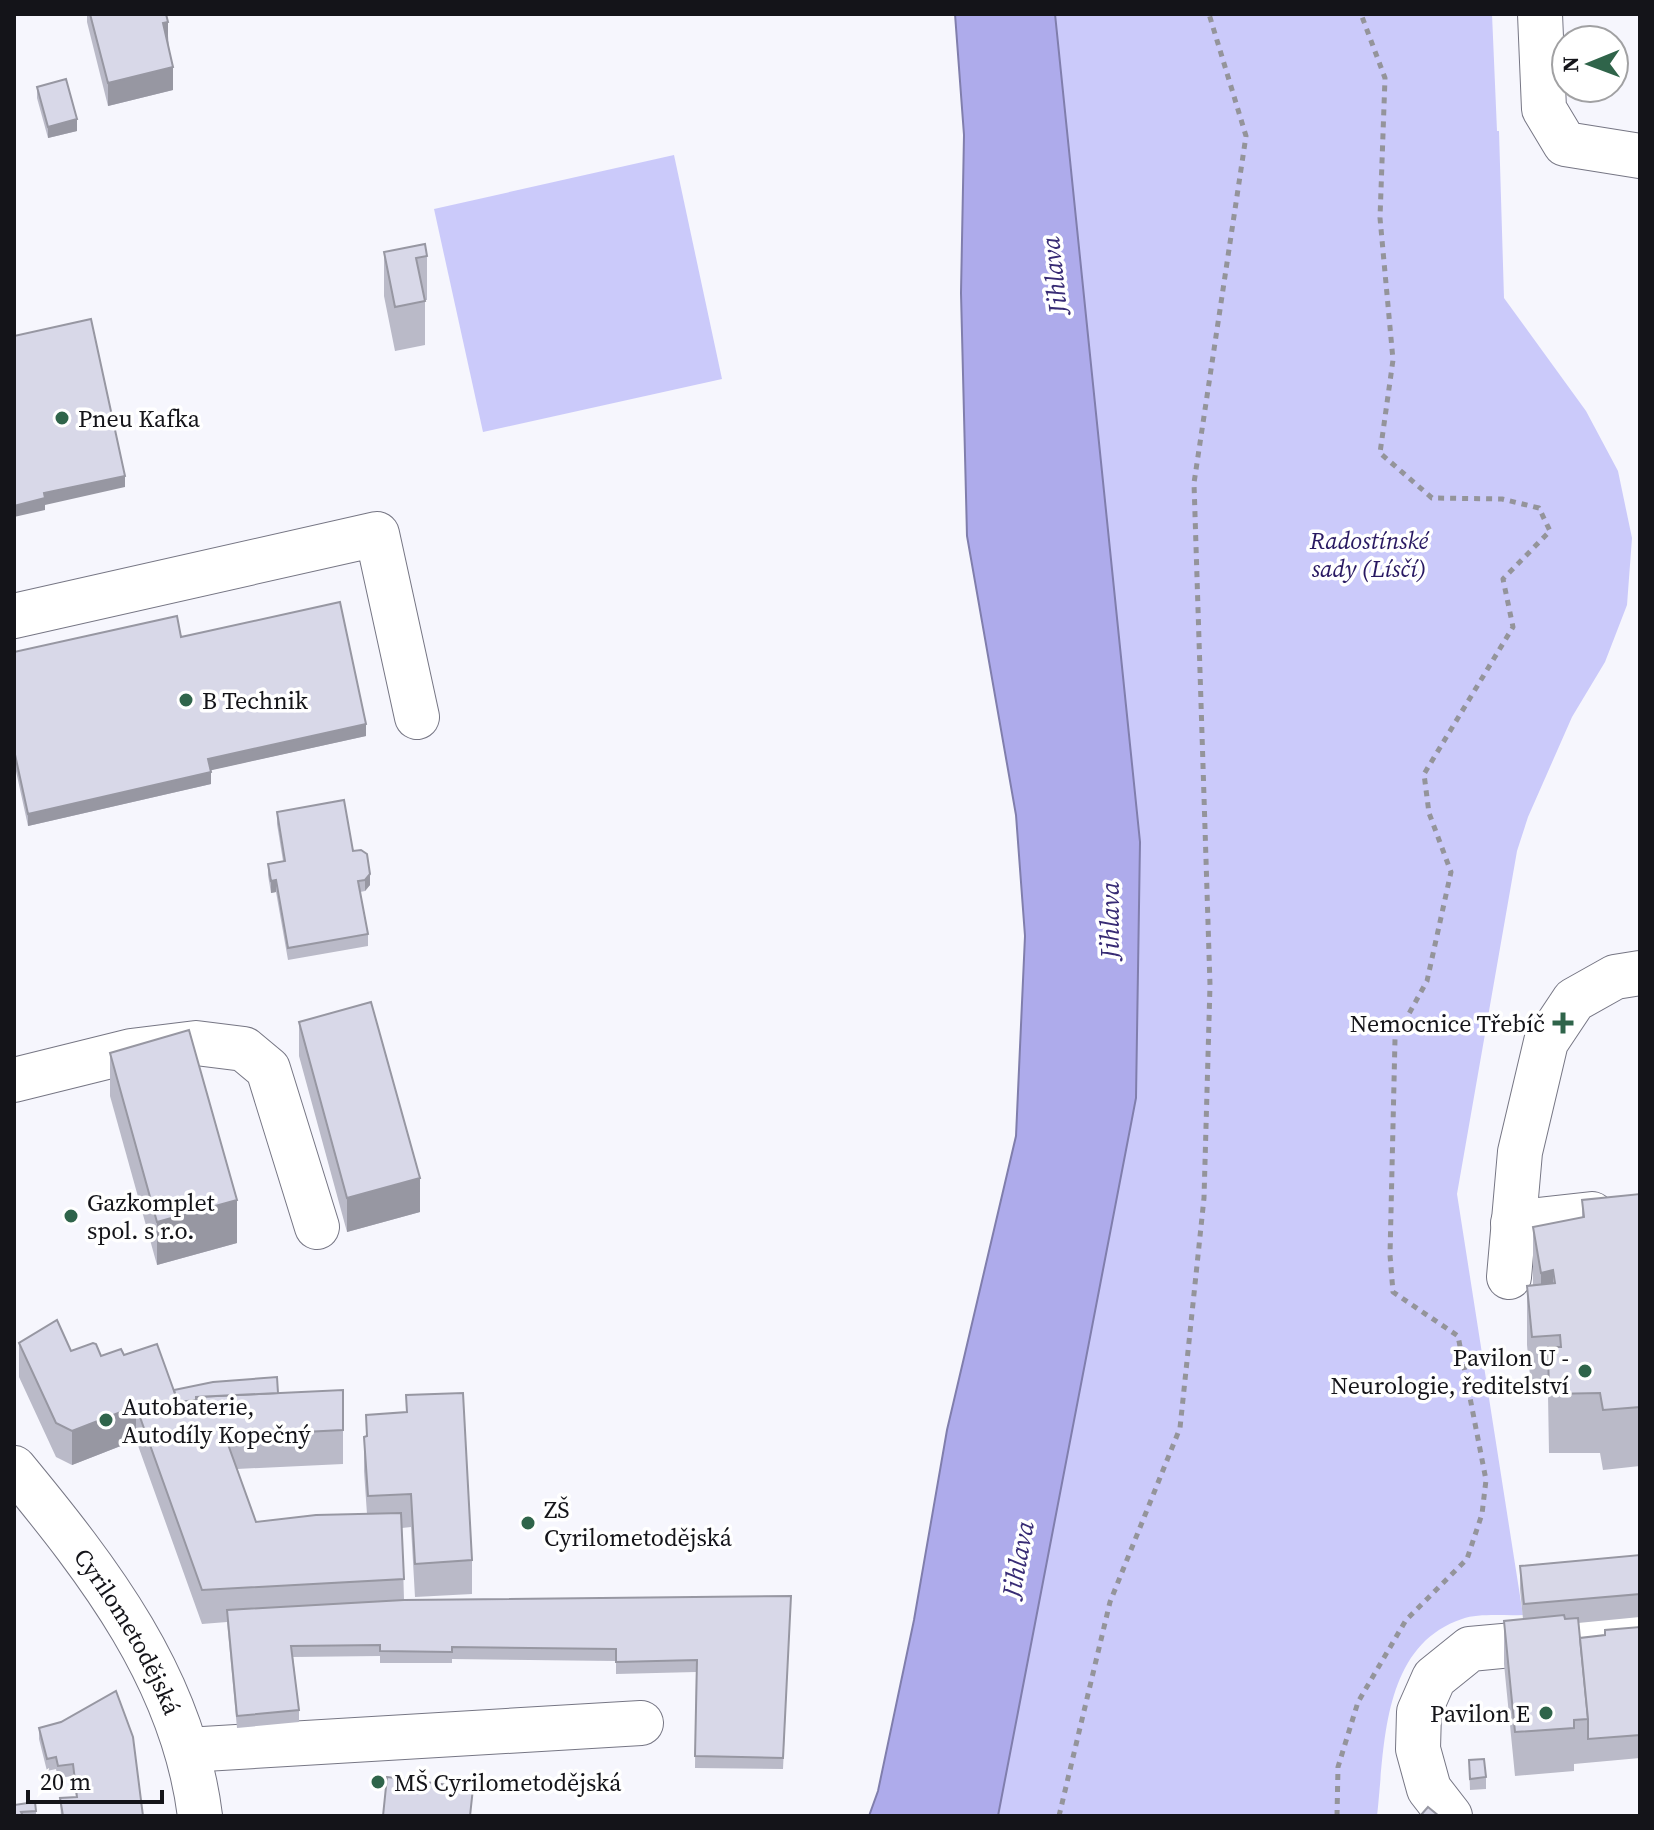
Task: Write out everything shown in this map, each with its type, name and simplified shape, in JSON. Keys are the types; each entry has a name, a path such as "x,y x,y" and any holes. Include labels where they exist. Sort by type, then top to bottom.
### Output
{"street":[{"path":"1540,14 1544,109 1565,144 1640,156"},
{"path":"14,616 377,534 417,717"},
{"path":"1509,1277 1520,1152 1546,1042 1574,1000 1615,977 1640,973"},
{"path":"14,1080 131,1051 196,1043 244,1049 268,1069 317,1227"},
{"path":"1513,1223 1592,1214"},
{"name":"Cyrilometodějská","path":"14,1468 95,1570 131,1623 175,1712 187,1750 200,1816"},
{"path":"1450,1816 1429,1789 1418,1749 1419,1712 1434,1678 1470,1649 1640,1633"},
{"path":"187,1750 641,1723"}],"path":[{"path":"1059,1816 1110,1602 1180,1428 1204,1198 1210,985 1194,483 1246,136 1209,14"},
{"path":"1337,1816 1338,1767 1358,1702 1406,1620 1467,1559 1482,1514 1486,1480 1458,1336 1393,1292 1390,1255 1395,1039 1427,981 1451,872 1429,813 1424,774 1513,627 1503,579 1550,531 1539,508 1502,499 1432,498 1380,453 1393,360 1380,218 1385,78 1361,14"}],"green space":[{"name":"Radostínské sady (Lísčí)","path":"1055,14 1492,14 1504,298 1586,411 1618,471 1632,538 1627,605 1605,662 1572,717 1528,817 1517,851 1457,1194 1523,1615 1484,1615 1462,1619 1435,1632 1416,1651 1402,1675 1392,1702 1377,1816 998,1816 1136,1098 1140,842"},
{"path":"674,155 722,379 483,432 434,209"}],"water":[{"name":"Jihlava","path":"955,14 1055,14 1140,842 1136,1098 998,1816 869,1816 878,1791 914,1620 947,1430 1016,1136 1025,936 1016,815 967,536 961,293 964,135"}],"building":[{"path":"90,14 166,14 168,22 163,23 173,67 108,83"},
{"path":"66,79 77,119 48,127 37,87"},
{"path":"425,244 427,256 416,258 425,301 395,307 384,252"},
{"name":"Pneu Kafka","path":"91,319 125,476 44,493 45,498 14,506 14,336"},
{"name":"B Technik","path":"340,602 366,724 208,759 211,772 28,814 14,750 14,652 177,616 181,637"},
{"path":"344,800 353,851 361,850 367,854 370,874 365,880 358,881 368,934 288,948 276,880 271,881 268,864 285,861 277,812"},
{"path":"371,1002 420,1178 347,1198 299,1022"},
{"path":"189,1030 237,1200 157,1222 110,1053"},
{"name":"Pavilon U - Neurologie, ředitelství","path":"1640,1194 1640,1407 1603,1410 1600,1393 1549,1394 1548,1347 1561,1347 1560,1335 1532,1337 1527,1286 1555,1283 1553,1270 1541,1273 1533,1227 1584,1217 1582,1200"},
{"path":"57,1320 71,1351 93,1343 101,1356 121,1349 124,1355 157,1344 178,1402 197,1400 196,1397 343,1390 343,1430 225,1436 256,1522 316,1515 401,1513 404,1579 202,1590 136,1406 72,1431 56,1423 19,1343"},
{"path":"277,1377 278,1393 196,1397 196,1400 178,1402 174,1390 213,1382"},
{"path":"463,1393 472,1560 415,1564 411,1494 368,1496 364,1437 367,1436 366,1415 407,1412 406,1395"},
{"path":"1640,1555 1640,1594 1524,1604 1520,1566"},
{"path":"791,1596 783,1758 695,1756 697,1660 616,1662 616,1649 452,1647 452,1652 380,1651 380,1645 291,1646 299,1710 237,1716 227,1610 404,1600"},
{"path":"1564,1615 1565,1619 1578,1618 1588,1719 1574,1720 1574,1728 1515,1732 1504,1621"},
{"path":"1640,1627 1640,1735 1588,1739 1580,1638 1605,1635 1605,1630"},
{"path":"116,1691 133,1737 143,1816 63,1816 60,1798 77,1797 73,1764 58,1766 56,1757 47,1759 39,1728 61,1722"},
{"path":"1484,1759 1486,1777 1470,1779 1469,1760"},
{"path":"387,1777 473,1788 470,1816 383,1816"},
{"path":"35,1802 36,1811 14,1816 14,1805"},
{"path":"1428,1807 1439,1816 1420,1816"}],"place":[{"name":"Pneu Kafka","path":"62,418"},
{"name":"B Technik","path":"186,700"},
{"name":"Nemocnice Třebíč","path":"1563,1023"},
{"name":"Gazkomplet spol. s r.o.","path":"71,1216"},
{"name":"Pavilon U - Neurologie, ředitelství","path":"1585,1371"},
{"name":"Autobaterie, Autodíly Kopečný","path":"106,1420"},
{"name":"ZŠ Cyrilometodějská","path":"528,1523"},
{"name":"Pavilon E","path":"1546,1713"},
{"name":"MŠ Cyrilometodějská","path":"378,1782"}]}
